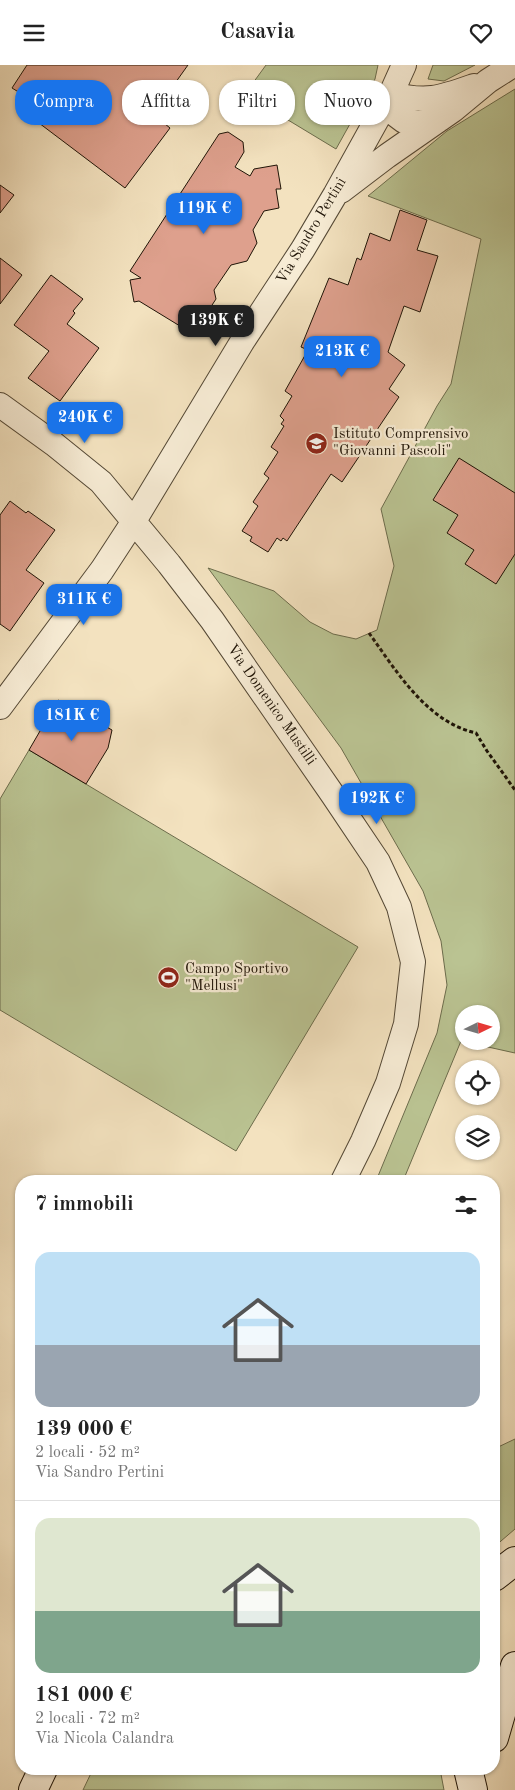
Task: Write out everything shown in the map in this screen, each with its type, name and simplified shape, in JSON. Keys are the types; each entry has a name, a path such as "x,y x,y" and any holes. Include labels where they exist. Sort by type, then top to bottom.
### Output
{"main road":[{"path":"500,1572 515,1561"},
{"path":"500,1717 515,1666"},
{"path":"32,1790 40,1775"},
{"path":"469,1775 473,1790"},
{"path":"482,1790 485,1775"}],"street":[{"name":"Via Sandro Pertini","path":"390,94 404,65"},
{"path":"335,195 440,119 488,81 513,65"},
{"path":"390,100 439,98 488,81"},
{"path":"390,104 404,121 419,123 440,119"},
{"name":"Via Sandro Pertini","path":"0,707 102,570 134,521 242,342 303,249 373,125"},
{"name":"Via Domenico Mustilli","path":"0,405 54,443 102,483 134,521 212,620 333,795 378,862 399,907 413,961 406,1024 388,1083 346,1175"}],"path":[{"path":"369,633 420,700 462,730 476,733 515,790"}],"green space":[{"path":"266,65 378,65 374,80 305,80 305,125 349,125 336,149 295,124 295,80 255,80"},
{"path":"433,65 475,65 444,81 428,79"},
{"path":"515,89 515,1053 500,1050 500,1005 455,1005 455,1050 457,1050 405,1175 378,1175 437,1033 447,985 441,941 423,891 341,748 208,568 274,591 310,622 333,634 356,639 377,630 394,566 381,509 451,384 481,239 368,196 447,131"},
{"name":"Campo Sportivo \"Mellusi\"","path":"29,750 358,947 236,1151 0,1010 0,799"},
{"path":"515,1439 515,1529 500,1542 500,1446"},
{"path":"90,1775 441,1775 444,1790 83,1790"}],"building":[{"path":"27,65 188,65 177,80 122,80 122,125 166,125 170,128 125,188 42,125 112,125 112,80 17,80"},
{"path":"228,132 243,142 244,152 235,167 250,176 254,169 277,165 281,189 276,189 279,208 264,211 253,230 257,243 247,261 231,265 214,290 216,299 193,334 139,301 134,302 130,280 141,278 130,271 219,134"},
{"path":"0,185 14,195 0,213"},
{"path":"400,210 427,220 417,250 438,256 420,312 404,306 388,352 405,365 389,389 399,397 342,482 331,474 287,541 283,538 281,541 277,538 268,552 250,541 252,537 242,531 258,506 253,502 269,478 264,474 278,452 271,447 284,426 281,424 284,420 280,416 292,396 285,391 308,350 301,347 329,278 348,285 357,258 361,260 370,233 390,241"},
{"path":"0,258 22,275 0,304"},
{"path":"51,275 83,299 73,311 75,313 67,324 99,348 60,401 28,378 49,351 14,325"},
{"path":"459,458 515,493 515,554 496,584 465,564 474,550 447,533 458,515 433,500"},
{"path":"10,501 55,530 26,570 44,583 10,631 0,624 0,515"},
{"path":"58,700 112,730 108,748 86,784 29,750"}],"place":[{"name":"Istituto Comprensivo \"Giovanni Pascoli\"","path":"317,443"},
{"name":"Campo Sportivo \"Mellusi\"","path":"169,978"}]}
